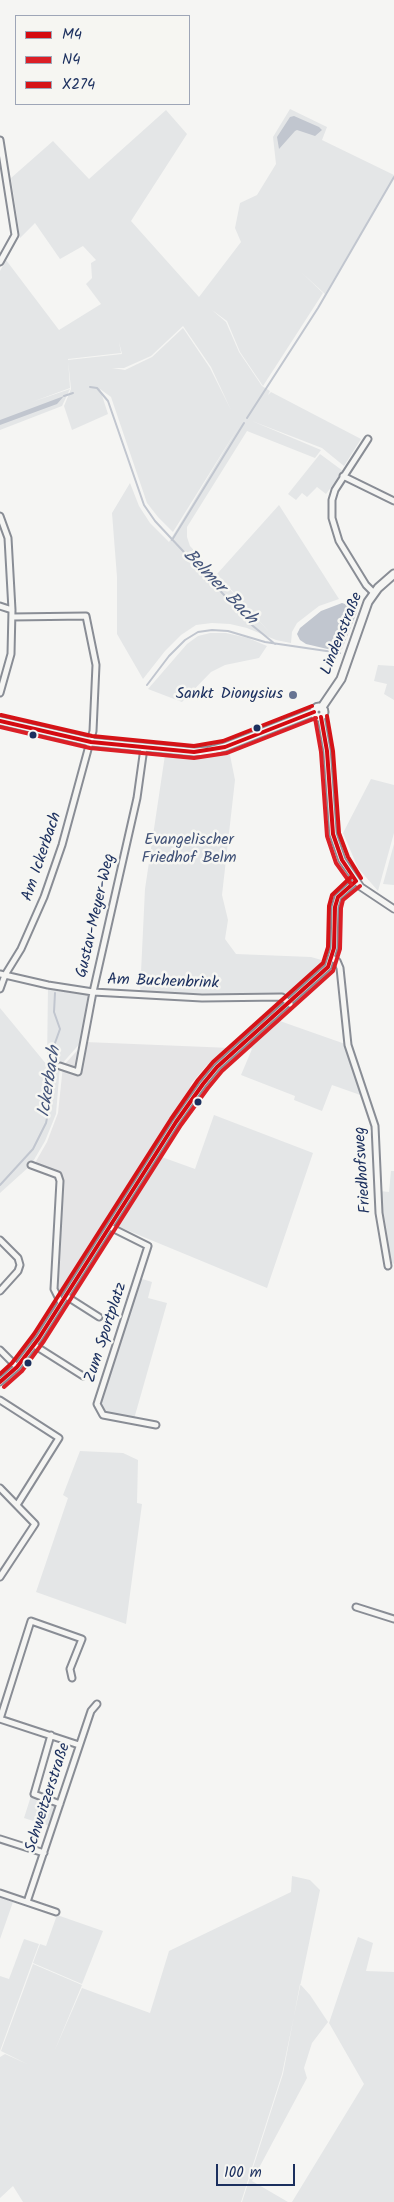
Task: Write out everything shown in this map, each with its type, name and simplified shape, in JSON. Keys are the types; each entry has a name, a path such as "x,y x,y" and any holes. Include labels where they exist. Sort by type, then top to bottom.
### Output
{"main road":[{"name":"Lindenstraße","path":"318,714 324,713 322,707 341,679 364,610 374,593 394,574"},
{"path":"0,721 91,742 144,748 209,751 318,714"}],"street":[{"path":"0,140 15,235 0,262"},
{"path":"368,440 343,476 332,500 332,518 339,541 366,585 374,593"},
{"path":"343,476 394,501"},
{"path":"0,516 8,538 10,553 12,610 11,654 0,693"},
{"path":"0,606 12,610"},
{"name":"Am Ickerbach","path":"0,989 2,975 21,949 44,897 62,845 91,742 94,720 96,665 86,616 12,617"},
{"path":"318,714 327,751 333,834 342,860 356,881 375,897 394,909"},
{"name":"Gustav-Meyer-Weg","path":"60,1066 78,1072 93,992 137,798 144,748"},
{"path":"0,1382 17,1367 34,1345 182,1113 203,1084 217,1067 319,977 332,958 335,938 335,907 338,897 356,881"},
{"name":"Friedhofsweg","path":"332,958 338,962 340,968 348,1045 376,1132 379,1213 388,1266"},
{"name":"Am Buchenbrink","path":"2,975 48,986 93,992 202,998 282,998 290,1004"},
{"path":"31,1165 58,1175 60,1181 54,1289 61,1303"},
{"name":"Zum Sportplatz","path":"110,1227 148,1246 97,1404 103,1415 156,1425"},
{"path":"0,1240 18,1258 20,1265 18,1271 0,1291"},
{"path":"66,1296 99,1316"},
{"path":"34,1345 83,1376"},
{"path":"0,1350 17,1367"},
{"path":"0,1401 59,1438 17,1505"},
{"path":"0,1488 35,1524 0,1577"},
{"path":"356,1607 394,1619"},
{"path":"72,1678 70,1669 82,1639 31,1621 0,1719 79,1746"},
{"name":"Schweitzerstraße","path":"27,1902 90,1711 97,1704"},
{"path":"51,1735 34,1794 60,1804"},
{"path":"0,1839 44,1853"},
{"path":"0,1893 56,1912"}],"shaded area":[{"path":"294,116 322,130 315,136 297,130 279,149 277,137 290,117"},
{"path":"64,396 57,404 0,425 0,420"},
{"path":"342,603 352,606 357,612 342,649 336,651 306,644 300,640 297,634 300,628 321,611"},
{"path":"85,1042 231,1048 214,1064 207,1065 191,1084 188,1096 61,1295 57,1288 64,1181 60,1171 35,1163 47,1142 58,1113 63,1066"}],"green space":[{"path":"290,109 327,127 322,140 394,175 325,294 301,272 323,293 263,386 240,352 227,321 212,310 226,322 239,352 262,386 270,391 268,395 271,392 361,439 344,466 322,448 252,421 321,450 315,458 247,431 187,527 187,537 190,546 272,635 217,574 279,505 339,599 319,606 297,623 292,632 291,643 276,640 247,628 230,624 212,623 196,625 181,635 165,651 143,679 117,634 117,577 112,513 130,483 139,506 150,523 169,542 239,426 173,532 147,503 111,397 100,389 108,414 72,430 64,406 71,389 68,362 70,388 32,402 70,389 62,406 0,430 0,271 6,260 59,330 101,304 86,284 92,278 91,263 96,260 83,246 60,259 35,223 20,238 11,178 53,141 89,179 166,110 187,134 131,221 199,297 241,242 235,228 240,203 257,195 276,164 273,137","holes":["183,326 211,367 231,410 210,368 183,328 152,357 125,370 112,368 124,368 151,356","119,342 122,354 68,359 121,353"]},
{"path":"320,454 343,471 326,494 317,487 307,497 302,493 296,500 288,494"},
{"path":"210,633 226,633 248,638 267,646 259,658 225,665 211,672 182,702 148,689 187,644 198,636"},
{"path":"378,665 394,666 394,700 384,694 387,684 374,681"},
{"name":"Evangelischer Friedhof Belm","path":"229,750 235,780 222,895 228,920 225,939 236,954 311,957 325,961 318,972 290,996 281,994 140,993 145,889 165,755 202,756"},
{"path":"371,779 394,785 394,833 378,891 358,868 343,833"},
{"path":"394,844 394,885 383,884"},
{"path":"48,985 93,992 83,1040 60,1066 56,1114 45,1141 31,1165 0,1193 0,1008 47,1065"},
{"path":"277,1020 348,1045 366,1097 332,1085 322,1111 294,1100 295,1096 241,1075 252,1049 245,1046"},
{"path":"214,1115 313,1153 267,1288 117,1226 159,1156 195,1169"},
{"path":"391,1171 394,1171 394,1264 390,1262 380,1191 389,1192"},
{"path":"139,1278 152,1282 148,1298 167,1303 134,1419 103,1413 99,1402"},
{"path":"80,1451 123,1453 138,1460 137,1503 142,1504 126,1624 36,1592 68,1498 63,1495"},
{"path":"31,1796 56,1805 49,1826 24,1818"},
{"path":"292,1876 310,1880 320,1890 282,2074 241,2202 23,2202 13,2186 0,2198 0,2057 5,2054 27,2064 1,2051 33,1964 82,1985 54,2052 82,1988 150,2013 169,1951 291,1892"},
{"path":"0,1897 13,1902 0,1939"},
{"path":"57,1915 103,1931 82,1984 33,1963 40,1944 46,1946"},
{"path":"358,1937 373,1943 366,1971 394,1972 394,2202 292,2202 364,2084 329,2023"},
{"path":"24,1939 39,1944 0,2051 0,1976 9,1979"},
{"path":"300,1984 310,1995 328,2022 312,2043 304,2068 307,2078 252,2181 288,2202 242,2202 283,2074"}],"waterway":[{"name":"Belmer Bach","path":"247,418 318,308 394,177"},
{"path":"90,387 97,388 108,401 144,505 155,521 253,626 275,644"},
{"path":"64,396 73,393"},
{"name":"Belmer Bach","path":"172,540 244,423"},
{"name":"Ickerbach","path":"147,685 169,656 185,640 198,632 212,630 228,631 265,642 340,653"},
{"name":"Ickerbach","path":"0,1185 33,1149 46,1123 52,1094 55,1043 60,1029 54,1012 55,993"}],"transit line":[{"name":"X274","path":"1,715 92,736 194,746 223,741 312,706"},
{"name":"M4","path":"0,721 91,742 194,752 225,747 314,712"},
{"name":"X274","path":"327,716 333,751 339,833 348,857 361,878"},
{"name":"M4","path":"321,717 327,751 333,834 342,860 356,881"},
{"name":"N4","path":"315,718 321,752 327,836 336,863 351,884"},
{"name":"N4","path":"0,727 90,748 194,758 227,753 316,718"},
{"name":"X274","path":"0,1374 12,1363 34,1334 171,1119 198,1080 213,1062 323,963 328,947 329,906 332,895 352,876"},
{"name":"M4","path":"0,1382 17,1367 39,1338 176,1122 203,1084 217,1067 328,967 334,948 335,907 338,897 356,881"},
{"name":"N4","path":"4,1387 22,1371 44,1341 181,1125 208,1088 222,1071 333,971 340,949 341,908 343,900 360,886"}],"place":[{"name":"Sankt Dionysius","path":"293,695"}]}
